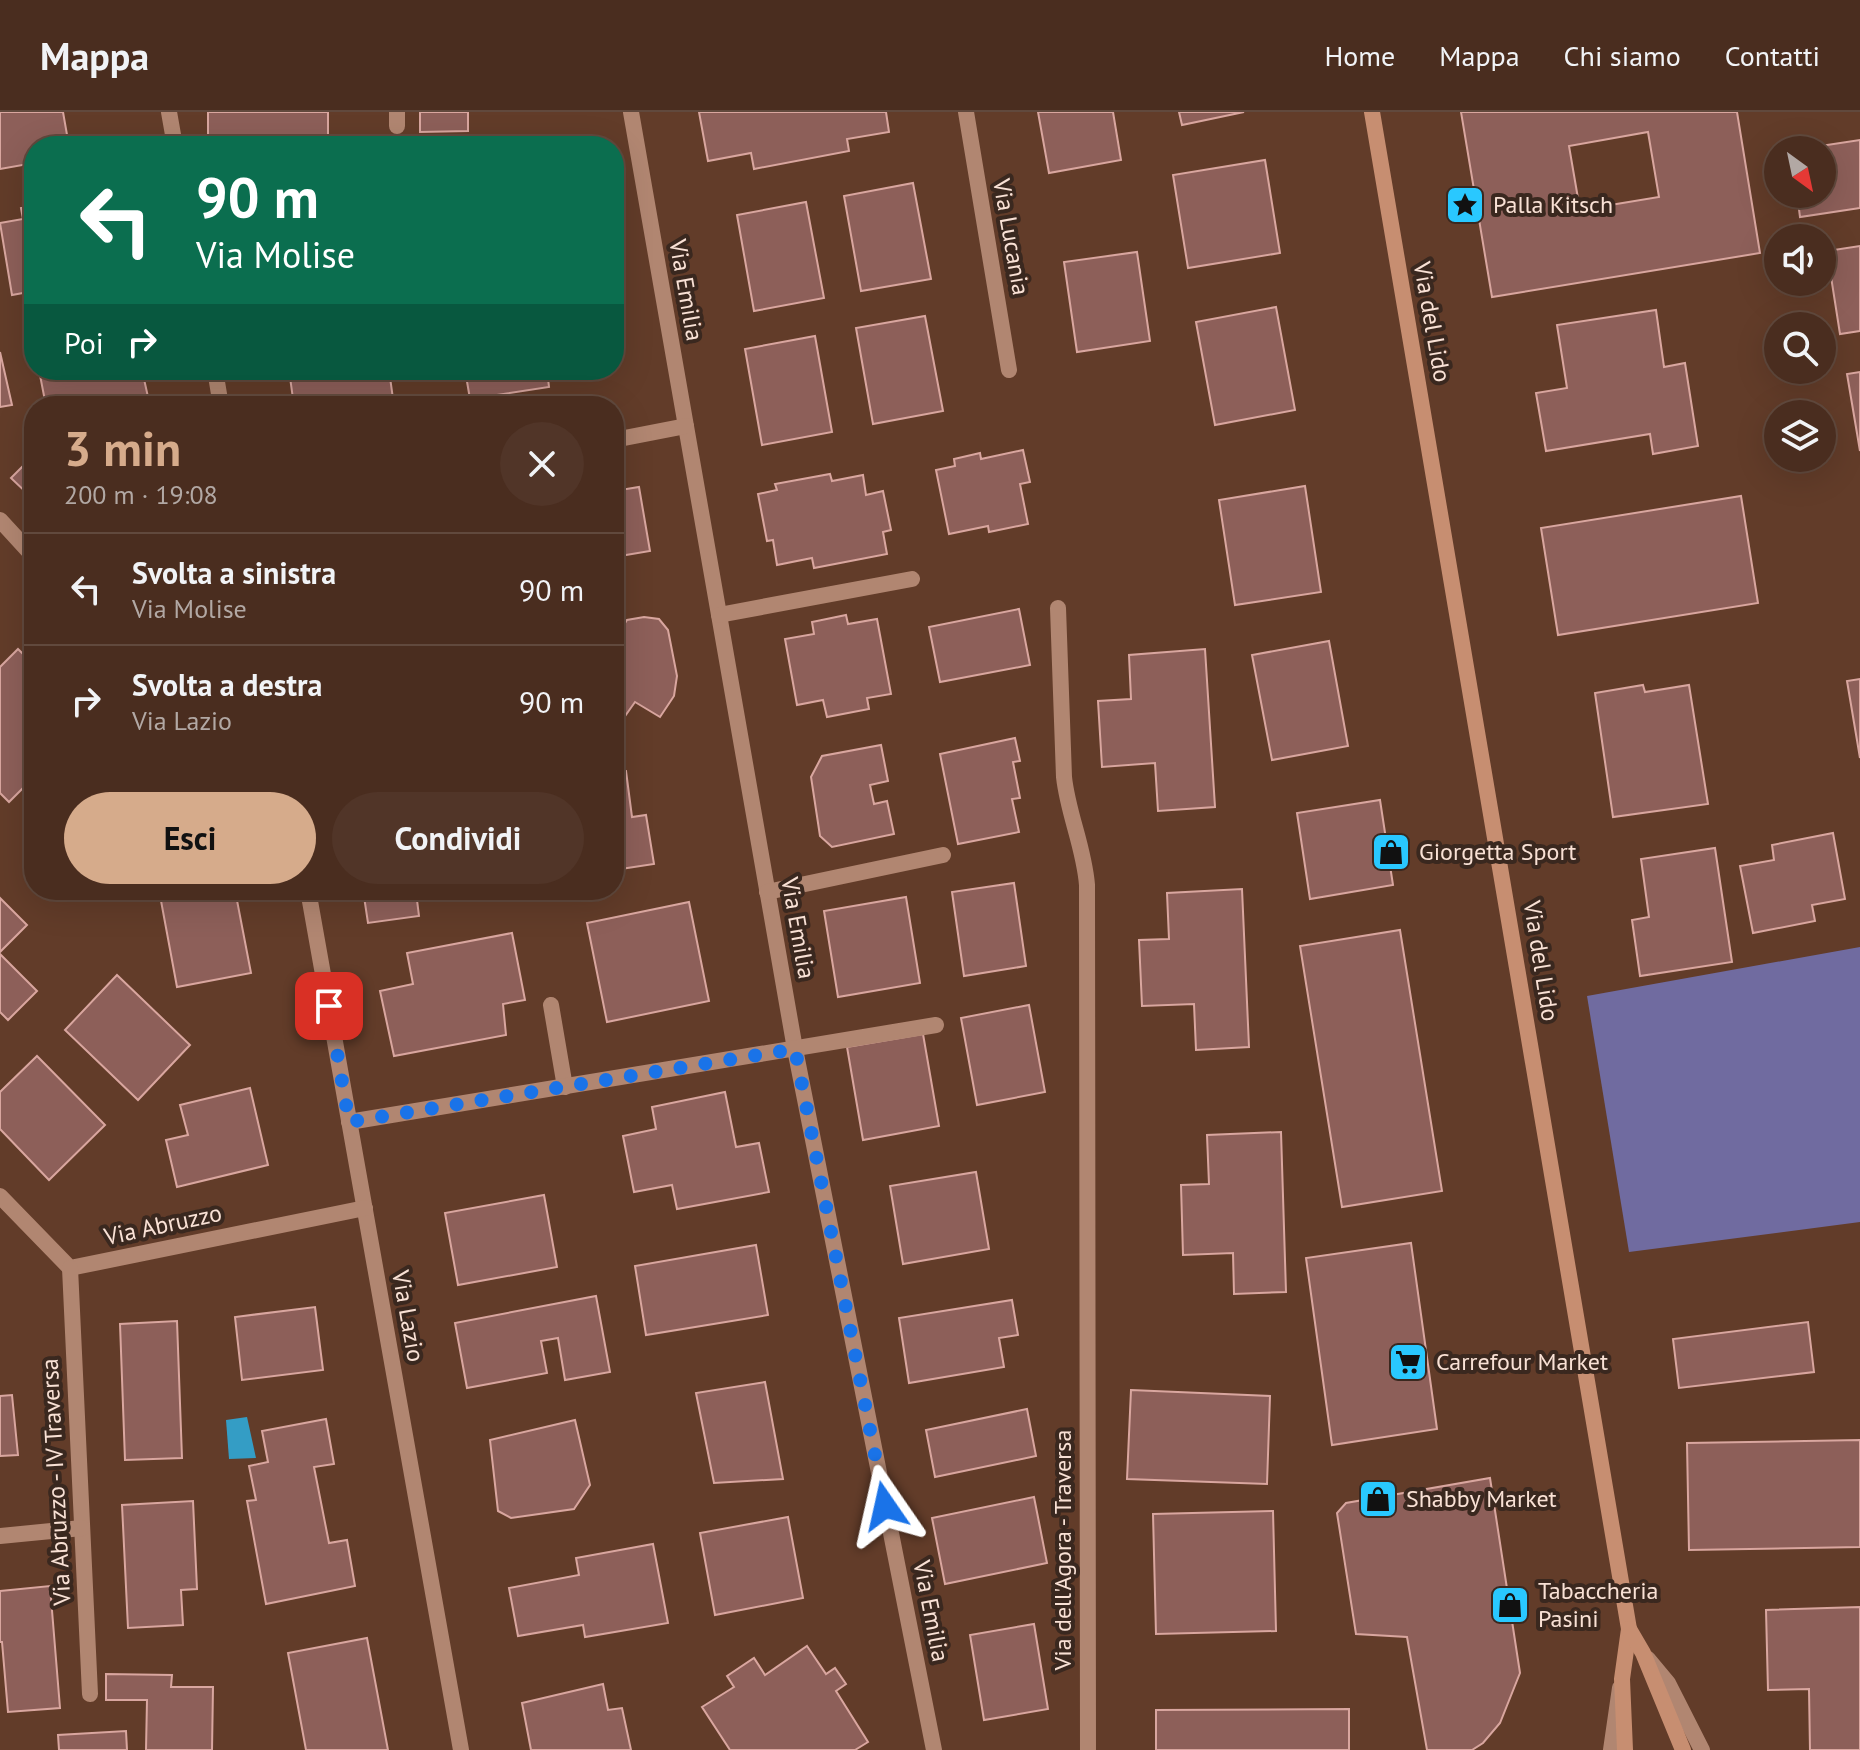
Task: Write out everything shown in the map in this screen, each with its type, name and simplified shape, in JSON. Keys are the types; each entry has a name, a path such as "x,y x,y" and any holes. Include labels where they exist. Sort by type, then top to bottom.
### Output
{"main road":[{"name":"Via del Lido","path":"1372,112 1629,1629 1622,1679 1625,1750"},
{"name":"Via del Lido","path":"1629,1629 1643,1653 1683,1750"}],"street":[{"path":"169,112 173,136"},
{"name":"Via Emilia","path":"631,112 795,1049 934,1750"},
{"name":"Via Lucania","path":"966,112 1009,370"},
{"path":"624,438 686,426"},
{"path":"0,520 24,546"},
{"path":"719,615 912,579"},
{"name":"Via dell'Agora - Traversa","path":"1058,608 1066,800 1084,860 1087,885 1088,1750"},
{"path":"767,892 943,855"},
{"name":"Via Lazio","path":"310,900 461,1750"},
{"path":"551,1005 565,1087"},
{"path":"349,1122 936,1025"},
{"path":"0,1196 70,1268"},
{"name":"Via Abruzzo","path":"70,1268 365,1208"},
{"name":"Via Abruzzo - IV Traversa","path":"70,1268 90,1694"},
{"path":"0,1536 82,1528"},
{"path":"1643,1653 1668,1683 1702,1750"},
{"name":"Via del Lido","path":"1611,1750 1622,1679"}],"shaded area":[{"path":"1860,947 1860,1222 1629,1252 1587,996"}],"water":[{"path":"247,1417 256,1458 229,1459 226,1420"}],"building":[{"path":"0,112 63,112 67,136 24,136 24,165 0,169"},
{"path":"208,112 328,112 328,136 208,136"},
{"path":"420,112 468,112 468,131 420,132"},
{"path":"699,112 886,112 889,132 847,139 849,151 754,169 751,153 708,161"},
{"path":"1038,112 1113,112 1121,160 1049,173"},
{"path":"1179,112 1244,112 1182,125"},
{"path":"1461,112 1737,112 1760,253 1492,297","holes":["1648,132 1659,197 1580,210 1569,146"]},
{"path":"1860,140 1860,208 1800,217 1799,208 1836,208 1836,144"},
{"path":"1265,160 1280,253 1188,268 1173,175"},
{"path":"913,183 931,279 861,291 844,196"},
{"path":"806,202 824,298 754,311 737,215"},
{"path":"21,208 24,208 24,293 12,295 0,223 23,219"},
{"path":"1860,246 1860,331 1840,334 1834,296 1836,250"},
{"path":"1137,252 1150,341 1077,352 1064,262"},
{"path":"1276,307 1295,410 1215,425 1196,322"},
{"path":"1656,310 1664,367 1685,363 1698,446 1653,454 1650,434 1546,451 1536,393 1567,388 1557,325"},
{"path":"925,316 943,411 873,424 856,328"},
{"path":"815,336 832,432 762,445 745,349"},
{"path":"0,352 12,405 0,407"},
{"path":"1860,372 1860,451 1847,374"},
{"path":"41,380 144,380 148,396 44,396"},
{"path":"290,380 390,380 393,396 293,396"},
{"path":"467,380 548,380 549,387 469,396"},
{"path":"1023,450 1030,482 1020,484 1028,524 989,532 988,526 949,534 936,470 955,466 954,459 980,453 981,459"},
{"path":"24,465 24,490 11,478"},
{"path":"830,474 832,481 863,475 866,495 883,491 891,530 883,532 887,554 814,568 812,558 777,565 773,540 767,541 758,494 777,490 775,484"},
{"path":"1305,486 1321,592 1235,605 1219,500"},
{"path":"639,487 650,551 624,555 624,489"},
{"path":"1741,496 1758,603 1558,635 1541,528"},
{"path":"1019,609 1030,665 940,682 929,627"},
{"path":"846,615 848,624 877,619 891,694 867,698 869,709 827,717 823,700 797,705 785,639 814,634 812,622"},
{"path":"644,617 659,619 668,630 677,676 674,696 660,717 635,702 624,718 624,625 627,620"},
{"path":"1329,641 1348,746 1272,760 1252,655"},
{"path":"18,649 24,655 24,787 9,802 0,793 0,667"},
{"path":"1205,649 1215,807 1158,811 1155,763 1102,767 1098,701 1131,699 1129,655"},
{"path":"1860,679 1860,758 1847,681"},
{"path":"1643,685 1645,692 1689,685 1708,804 1613,817 1595,693"},
{"path":"1015,738 1020,761 1013,762 1020,798 1012,799 1019,832 958,844 940,754"},
{"path":"881,745 888,781 870,785 874,804 887,801 894,834 832,847 820,836 811,777 822,756"},
{"path":"624,771 632,817 646,815 654,864 624,868"},
{"path":"1380,800 1393,885 1310,899 1297,813"},
{"path":"1833,833 1845,899 1812,905 1815,921 1753,933 1740,866 1774,860 1772,845"},
{"path":"1715,848 1732,962 1640,976 1632,920 1649,917 1641,859"},
{"path":"1014,883 1026,966 964,976 952,892"},
{"path":"1242,889 1249,1047 1196,1050 1194,1004 1142,1006 1139,940 1169,939 1167,893"},
{"path":"906,897 920,983 838,997 824,911"},
{"path":"0,898 27,925 0,952"},
{"path":"161,900 237,900 251,973 177,987"},
{"path":"365,900 417,900 419,916 368,923"},
{"path":"689,902 709,1001 607,1022 587,923"},
{"path":"1400,930 1442,1191 1342,1207 1300,946"},
{"path":"512,933 525,1000 503,1004 506,1035 394,1056 380,991 413,984 407,953"},
{"path":"0,954 37,991 8,1020 0,1012"},
{"path":"117,975 190,1045 138,1100 65,1030"},
{"path":"1029,1005 1045,1092 977,1105 961,1018"},
{"path":"923,1034 939,1126 863,1140 847,1047"},
{"path":"37,1056 105,1125 49,1180 0,1129 0,1092"},
{"path":"250,1088 268,1165 177,1187 166,1140 188,1135 180,1105"},
{"path":"725,1092 736,1147 759,1143 769,1192 677,1209 672,1185 634,1192 623,1136 656,1129 652,1107"},
{"path":"1281,1132 1286,1292 1234,1294 1233,1253 1183,1255 1181,1185 1209,1184 1207,1135"},
{"path":"976,1172 989,1249 903,1264 890,1186"},
{"path":"544,1195 557,1267 458,1285 445,1213"},
{"path":"1411,1243 1437,1429 1332,1445 1306,1258"},
{"path":"756,1245 768,1315 646,1335 635,1266"},
{"path":"596,1296 610,1372 565,1380 558,1338 541,1341 547,1373 467,1388 455,1323"},
{"path":"1012,1300 1018,1335 999,1338 1004,1367 909,1383 899,1318"},
{"path":"315,1307 323,1370 242,1380 235,1317"},
{"path":"177,1321 182,1458 125,1460 120,1324"},
{"path":"1808,1322 1814,1372 1679,1388 1673,1339"},
{"path":"765,1382 783,1479 714,1483 696,1393"},
{"path":"1131,1390 1270,1396 1267,1484 1127,1479"},
{"path":"12,1395 18,1455 0,1456 0,1396"},
{"path":"1027,1409 1036,1456 935,1477 926,1430"},
{"path":"326,1419 334,1464 314,1467 329,1543 347,1540 355,1586 266,1604 247,1501 256,1500 249,1466 268,1462 262,1431"},
{"path":"575,1420 590,1485 574,1509 511,1518 498,1511 490,1440"},
{"path":"1860,1440 1860,1547 1689,1550 1687,1443"},
{"path":"1490,1478 1520,1673 1500,1723 1483,1743 1472,1750 1427,1750 1407,1637 1356,1634 1337,1513 1346,1503"},
{"path":"1034,1497 1047,1563 945,1584 932,1518"},
{"path":"193,1501 197,1589 181,1590 183,1625 128,1628 122,1505"},
{"path":"1273,1511 1276,1631 1156,1634 1153,1514"},
{"path":"788,1517 803,1598 715,1615 700,1533"},
{"path":"653,1544 668,1623 585,1637 583,1625 518,1636 509,1588 579,1575 576,1558"},
{"path":"50,1586 60,1708 8,1712 0,1642 0,1591"},
{"path":"1860,1607 1860,1750 1810,1750 1809,1689 1768,1690 1766,1610"},
{"path":"1034,1624 1048,1709 984,1720 970,1635"},
{"path":"367,1638 388,1750 306,1750 288,1653"},
{"path":"807,1646 826,1674 835,1668 846,1684 836,1691 868,1742 855,1750 730,1750 702,1707 734,1687 727,1676 754,1658 765,1675"},
{"path":"106,1674 172,1675 171,1687 213,1687 212,1750 146,1750 147,1700 106,1700"},
{"path":"603,1684 608,1710 622,1708 631,1750 531,1750 522,1703"},
{"path":"1349,1709 1349,1750 1156,1750 1156,1710"},
{"path":"126,1731 127,1750 59,1750 58,1735"}],"place":[{"name":"Palla Kitsch","path":"1465,205"},
{"name":"Giorgetta Sport","path":"1391,852"},
{"name":"Carrefour Market","path":"1408,1362"},
{"name":"Shabby Market","path":"1378,1499"},
{"name":"Tabaccheria Pasini","path":"1510,1605"}],"route":[{"path":"329,1006 349,1122 795,1049 885,1506"}]}
